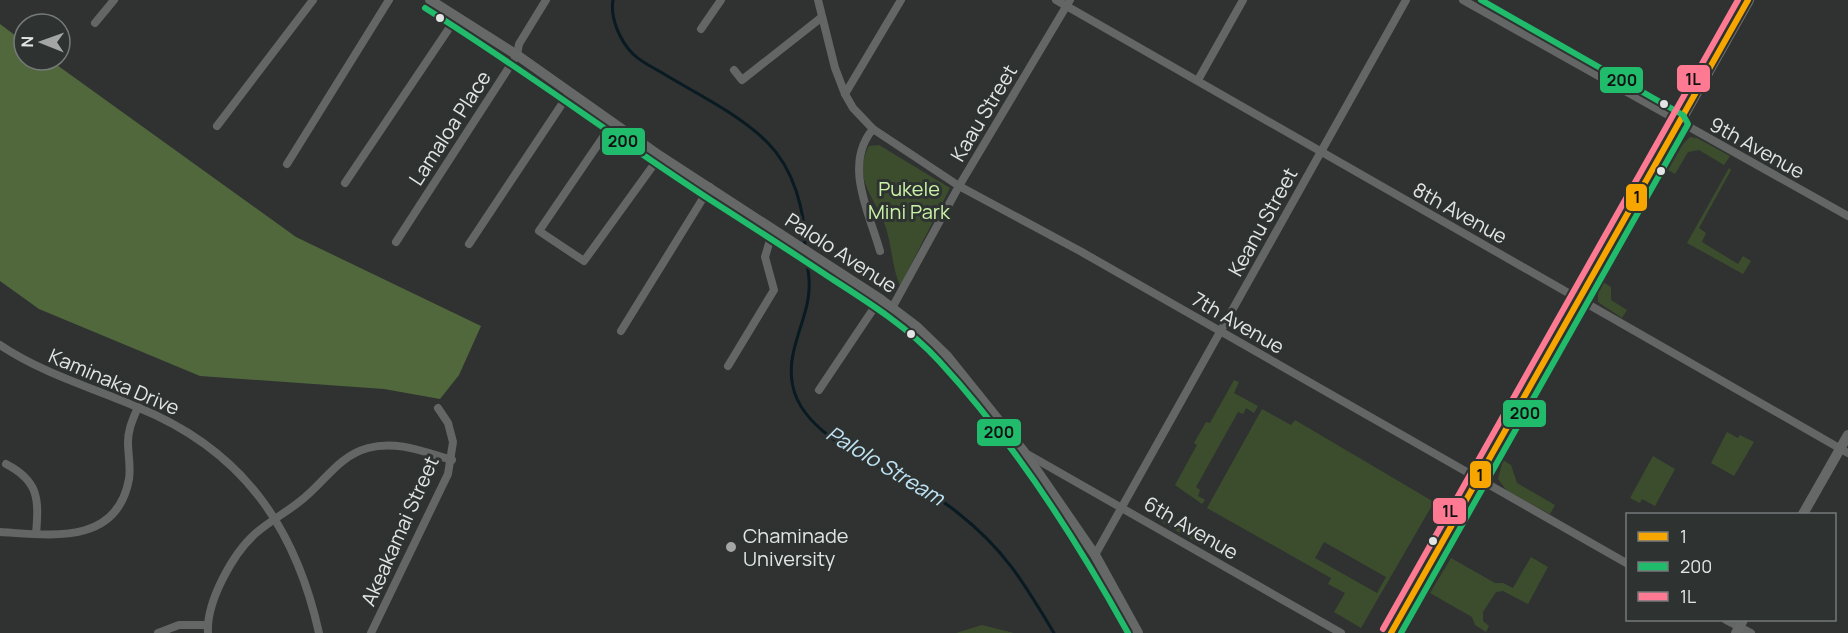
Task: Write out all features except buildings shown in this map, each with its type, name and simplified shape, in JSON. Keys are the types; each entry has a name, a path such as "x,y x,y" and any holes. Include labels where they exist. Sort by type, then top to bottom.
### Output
{"main road":[{"path":"1390,633 1748,0"}],"street":[{"path":"95,23 114,0"},
{"path":"217,126 313,0"},
{"path":"288,164 389,0"},
{"name":"Palolo Avenue","path":"430,0 517,55 660,156 880,299 946,355 1024,452 1095,555 1138,633"},
{"name":"Lamaloa Place","path":"396,242 517,55 519,44 546,0"},
{"path":"701,29 721,0"},
{"name":"7th Avenue","path":"818,0 835,68 845,94 862,119 873,129 959,186 1080,251 1477,480 1626,563"},
{"path":"845,94 901,0"},
{"name":"8th Avenue","path":"1056,0 1069,3 1320,153 1844,451"},
{"path":"1198,80 1243,0"},
{"name":"Keanu Street","path":"1095,555 1406,0"},
{"name":"9th Avenue","path":"1463,0 1848,216"},
{"name":"Kaau Street","path":"892,308 959,186 1069,3"},
{"path":"734,70 741,80 822,17"},
{"path":"345,183 456,18"},
{"path":"470,244 570,92"},
{"path":"612,124 539,231 584,261 660,156"},
{"path":"873,129 862,145 858,163 861,185 880,251"},
{"path":"621,331 710,187"},
{"path":"728,366 774,290 765,257 773,230"},
{"path":"819,390 880,299"},
{"name":"Kaminaka Drive","path":"0,345 53,374 173,423 212,450 255,491 276,519 296,556 311,595 319,633"},
{"path":"0,532 68,535 87,531 104,520 118,506 129,478 130,427 138,407"},
{"name":"Akeakamai Street","path":"371,633 448,474 452,460 450,433 438,408"},
{"path":"1804,513 1844,451 1848,435"},
{"path":"158,633 178,626 208,629 219,587 246,543 305,498 346,457 368,448 402,446 452,460"},
{"name":"6th Avenue","path":"1024,452 1341,633"},
{"path":"6,464 23,473 30,482 36,497 36,534"},
{"path":"1740,626 1751,633"}],"green space":[{"path":"0,24 12,33 12,72 67,72 296,237 481,326 459,375 440,399 384,389 200,376 39,309 0,281"},
{"path":"1690,137 1697,138 1730,156 1724,165 1699,150 1688,152 1675,174 1668,170 1683,144"},
{"name":"Pukele Mini Park","path":"879,145 950,188 900,286 886,228 864,179 864,158 869,146"},
{"path":"1729,168 1731,170 1699,228 1706,233 1702,242 1738,264 1743,256 1751,261 1743,274 1687,243"},
{"path":"1603,282 1611,287 1611,300 1627,310 1622,318 1598,302 1598,292"},
{"path":"1234,380 1239,382 1234,393 1258,406 1254,413 1246,408 1243,414 1238,412 1196,487 1200,490 1198,496 1205,500 1202,504 1175,485 1197,445 1194,443 1206,422 1210,423"},
{"path":"1262,409 1291,425 1295,420 1434,502 1361,628 1334,612 1345,593 1328,584 1331,578 1207,508","holes":["1324,542 1386,577 1377,593 1315,558"]},
{"path":"1727,432 1738,438 1740,435 1754,442 1734,476 1711,463"},
{"path":"1653,456 1675,469 1655,506 1642,499 1640,503 1630,498"},
{"path":"1503,460 1511,465 1517,483 1555,505 1550,514 1507,491 1498,479"},
{"path":"1169,513 1167,520 1199,538 1204,532 1201,545 1158,520 1163,514"},
{"path":"1531,557 1548,567 1528,604 1503,591 1496,592 1483,612 1483,621 1489,626 1486,632 1475,625 1472,617 1430,593 1451,558 1495,583 1503,583 1513,588"},
{"path":"982,625 1014,633 956,633"}],"waterway":[{"name":"Palolo Stream","path":"613,0 612,7 617,29 633,54 731,113 756,132 776,153 791,177 796,191 803,219 805,247"},
{"name":"Palolo Stream","path":"805,253 809,293 792,359 791,373 793,387 802,408 818,427 839,443 939,499 989,540 1033,598 1054,633"}],"transit line":[{"name":"200","path":"1401,633 1688,124 1683,115 1481,0"},
{"name":"1L","path":"1383,629 1738,0"},
{"name":"1","path":"1391,633 1748,0"},
{"name":"200","path":"425,8 873,306 914,337 966,392 1018,457 1087,561 1128,633"}],"place":[{"name":"Chaminade University","path":"731,547"}]}
